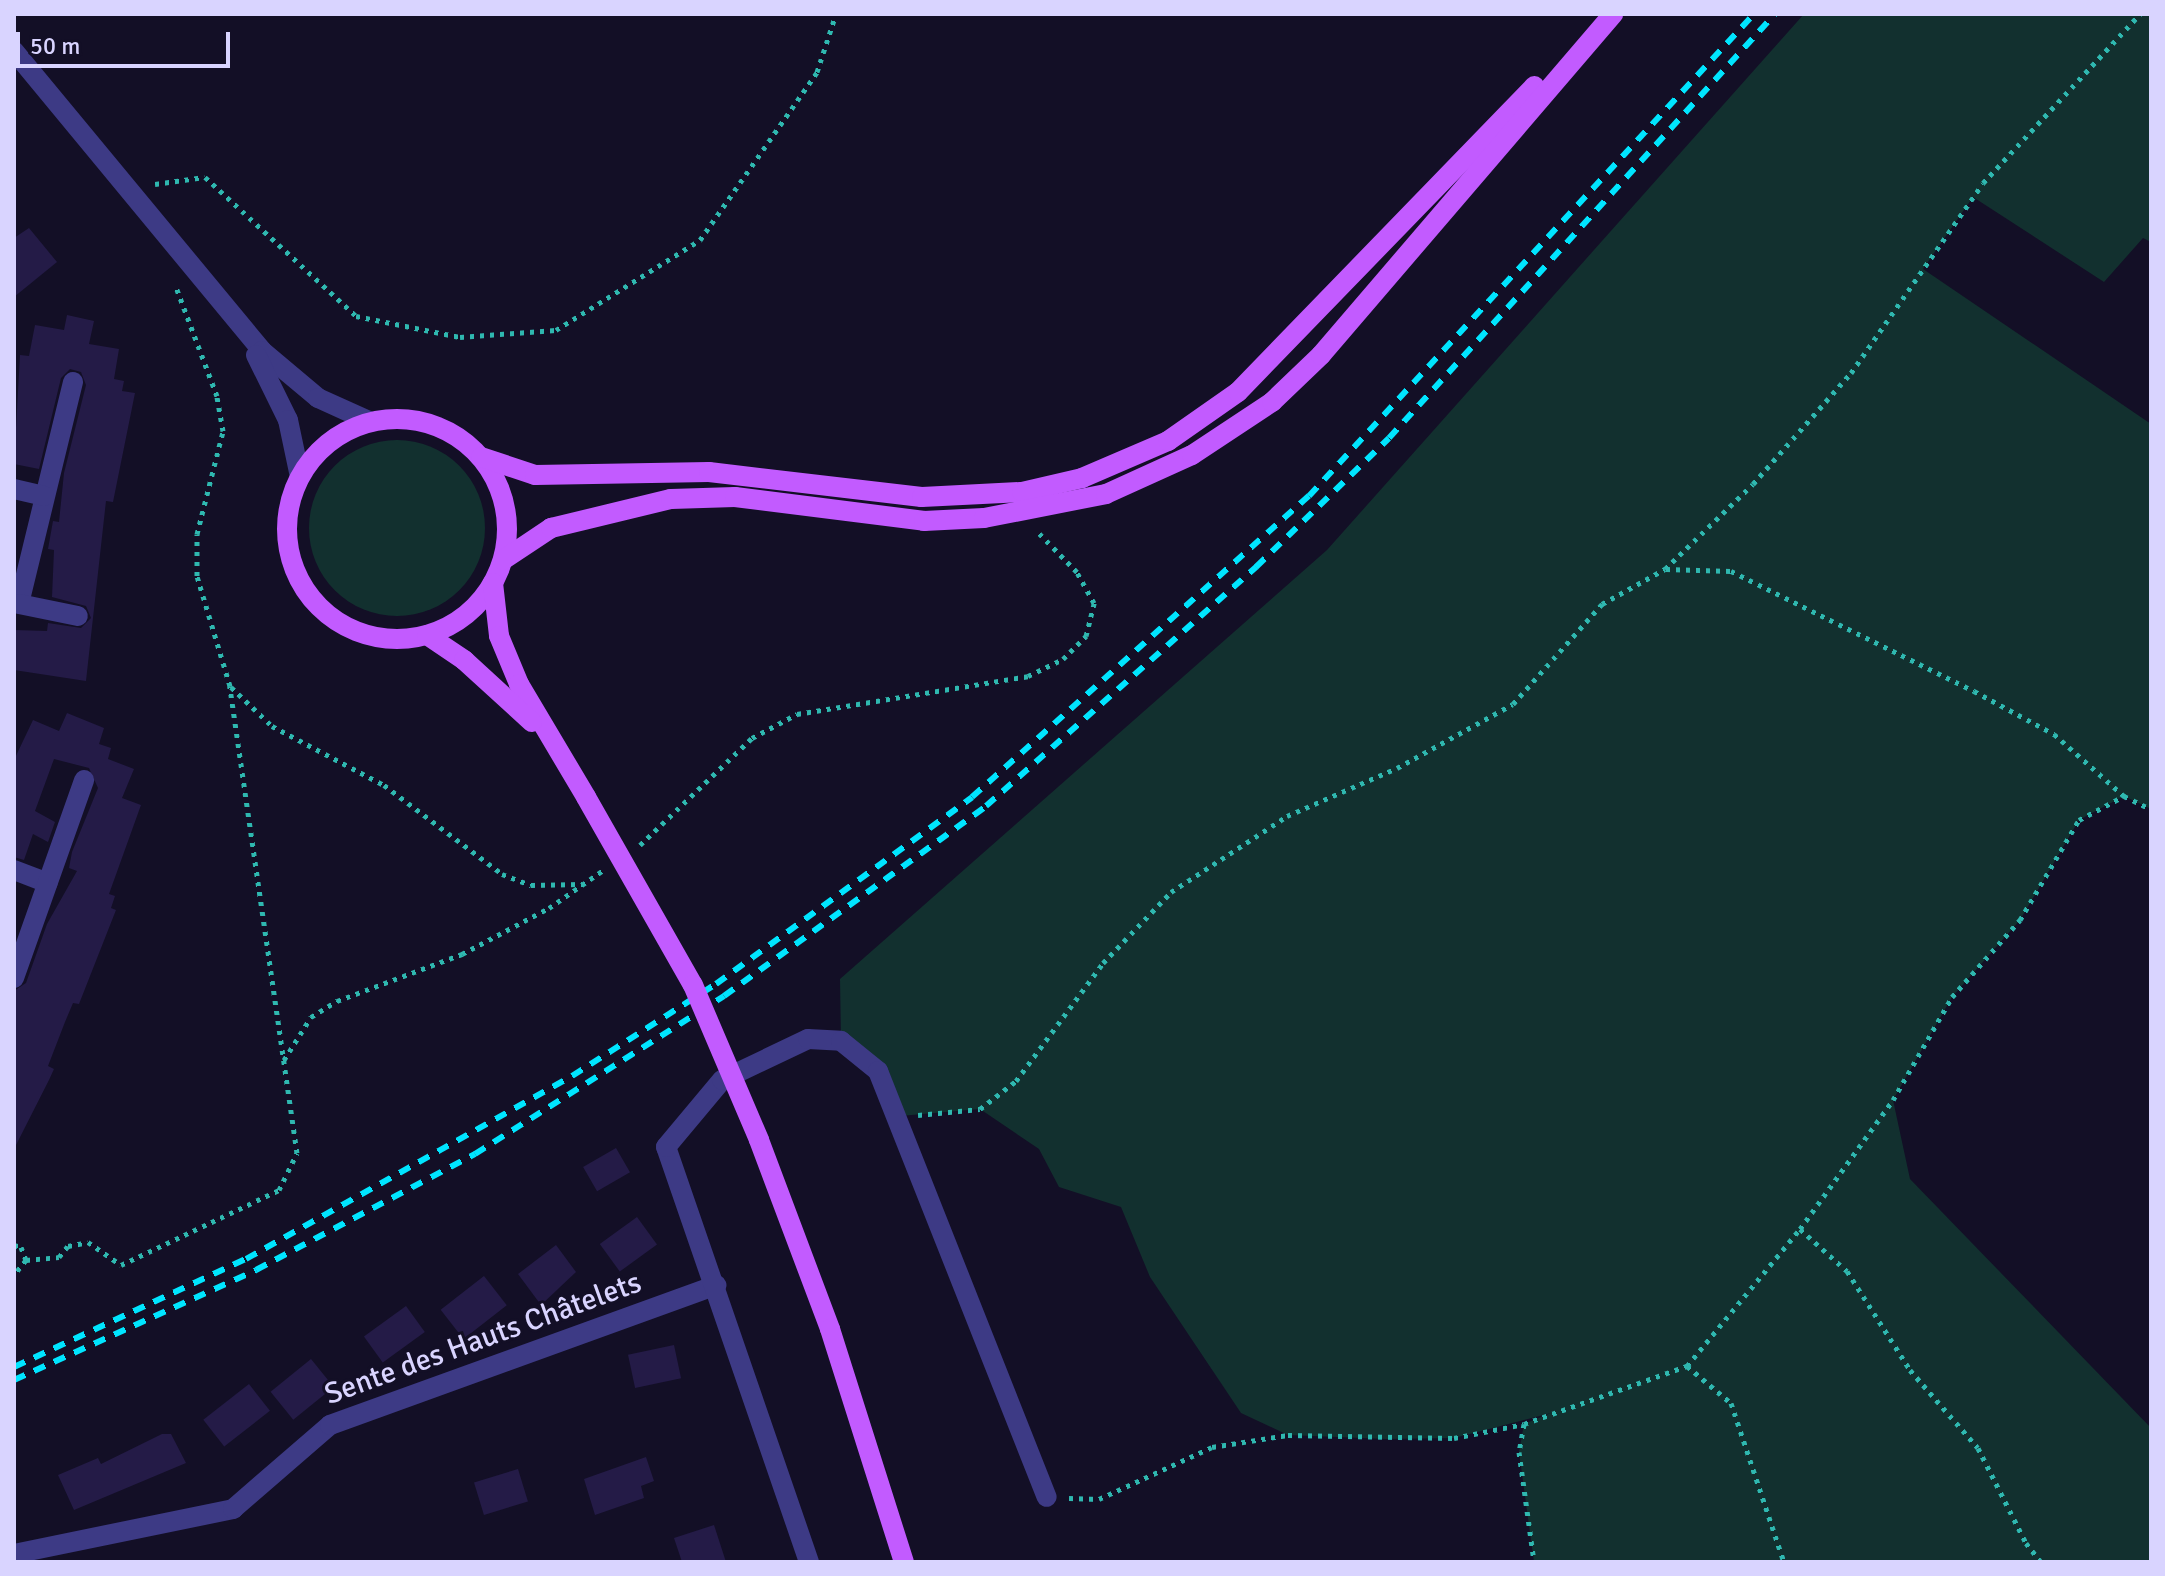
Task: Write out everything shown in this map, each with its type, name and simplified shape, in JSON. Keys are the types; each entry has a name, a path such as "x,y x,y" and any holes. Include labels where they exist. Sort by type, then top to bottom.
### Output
{"main road":[{"path":"481,457 506,509 503,560 493,583 465,616 427,635 397,640 368,636 333,619 311,598 288,544 290,504 300,477 330,441 371,422 403,418 435,425 481,457 535,475 709,472 922,497 1022,492 1112,467 1194,424 1262,370 1605,14"},
{"path":"503,560 551,528 671,499 735,497 855,515 954,520 1073,504 1178,462 1242,425 1312,364 1613,14"},
{"path":"493,583 499,636 546,736 586,797 693,985 759,1140 830,1329 904,1562"},
{"path":"427,635 488,680 546,736"}],"street":[{"path":"14,51 235,321 318,398 371,422"},
{"path":"235,321 288,420 300,477"},
{"path":"73,382 19,604 78,616"},
{"path":"14,489 44,496"},
{"path":"14,978 84,780"},
{"path":"14,870 48,883"},
{"path":"809,1562 666,1147 722,1080 808,1039 841,1041 878,1071 900,1116 1047,1497"},
{"name":"Sente des Hauts Châtelets","path":"14,1554 36,1557 233,1509 330,1425 716,1285"}],"path":[{"path":"126,189 205,177 356,316 460,337 556,330 700,240 817,72 836,14"},
{"path":"900,1116 980,1109 1016,1081 1103,963 1171,892 1287,816 1397,768 1513,704 1602,604 1665,569 1753,484 1851,373 1983,183 2140,14"},
{"path":"14,1275 26,1260 59,1257 68,1246 88,1242 121,1265 279,1190 297,1153 230,686 197,576 197,534 223,431 217,396 173,278"},
{"path":"635,849 752,738 797,714 1028,676 1063,659 1086,636 1094,603 1077,572 1052,544"},
{"path":"1665,569 1731,571 1960,684 2054,734 2124,796 2151,809"},
{"path":"230,686 272,726 384,785 502,874 531,885 584,884"},
{"path":"1047,1497 1099,1499 1212,1447 1288,1435 1454,1438 1524,1424 1687,1366 1800,1229 1893,1100 1952,997 2020,920 2079,820 2124,796"},
{"path":"284,1061 311,1017 324,1009 462,954 609,867"},
{"path":"1800,1229 1847,1271 1910,1370 1978,1448 2026,1543 2041,1562"},
{"path":"14,1245 21,1247 26,1260"},
{"path":"1687,1366 1731,1403 1784,1562"},
{"path":"1524,1424 1519,1452 1534,1562"}],"green space":[{"path":"1804,14 2151,14 2151,242 2143,238 2104,282 1973,197 1923,269 2151,424 2151,809 2124,796 2079,820 2020,920 1952,997 1893,1100 1910,1179 2151,1428 2151,1562 1534,1562 1519,1452 1524,1424 1551,1413 1454,1438 1386,1439 1288,1435 1241,1413 1150,1277 1121,1207 1059,1187 1039,1149 980,1109 900,1116 878,1071 841,1041 840,979 1327,550"},
{"path":"397,440 431,447 459,466 478,494 485,528 478,562 459,590 431,609 397,616 363,609 335,590 316,562 309,528 316,494 335,466 363,447"}],"building":[{"path":"29,228 57,262 14,297 14,238"},
{"path":"67,315 94,321 89,344 119,349 114,379 124,381 122,391 135,393 113,502 106,501 86,681 14,670 14,630 47,631 48,623 81,628 91,618 86,606 52,597 54,550 48,549 53,521 59,522 64,473 86,385 81,372 70,369 61,378 39,469 14,464 20,355 29,356 35,325 64,330"},
{"path":"67,713 104,728 99,744 111,748 108,759 134,769 122,798 141,805 109,894 115,896 111,908 116,910 79,1004 73,1003 65,1022 48,1066 54,1069 14,1149 14,991 26,983 47,924 77,871 69,868 72,852 98,788 89,768 54,759 35,811 55,822 48,842 33,834 24,860 14,857 14,760 33,720 59,731"},
{"path":"616,1148 630,1172 597,1191 583,1167"},
{"path":"637,1217 657,1245 620,1272 600,1244"},
{"path":"556,1245 576,1272 541,1305 518,1274"},
{"path":"484,1276 507,1305 463,1339 441,1310"},
{"path":"406,1306 425,1332 383,1362 364,1337"},
{"path":"674,1345 681,1378 635,1388 628,1355"},
{"path":"311,1359 334,1387 293,1420 271,1392"},
{"path":"249,1384 270,1411 224,1447 203,1420"},
{"path":"162,1434 171,1434 186,1463 74,1510 58,1475 98,1458 101,1464"},
{"path":"646,1457 654,1481 641,1486 644,1498 595,1515 584,1479"},
{"path":"518,1469 528,1502 484,1515 474,1482"},
{"path":"714,1525 726,1562 682,1562 674,1538"}],"railway":[{"path":"14,1367 246,1259 572,1076 716,984 972,797 1309,496 1754,14"},
{"path":"14,1380 256,1270 475,1154 724,996 986,806 1256,567 1389,438 1775,14"}]}
